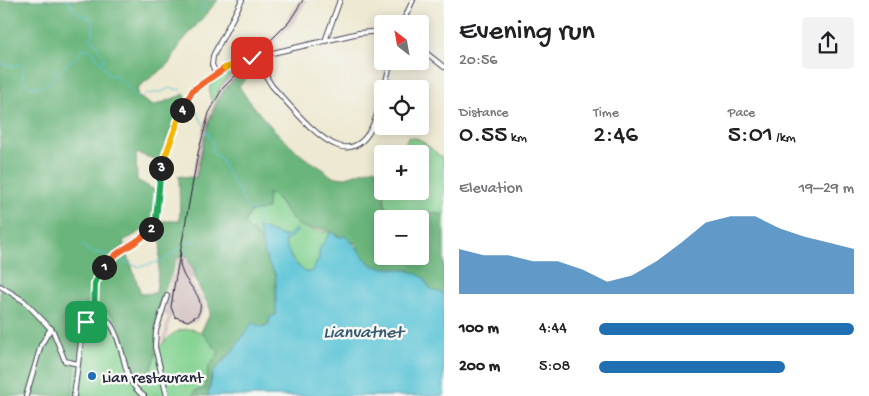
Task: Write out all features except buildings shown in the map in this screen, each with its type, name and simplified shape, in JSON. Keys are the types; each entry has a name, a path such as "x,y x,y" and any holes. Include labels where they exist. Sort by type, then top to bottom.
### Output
{"street":[{"path":"216,73 212,65 213,56 242,0"},
{"path":"325,41 340,0"},
{"path":"406,15 413,0"},
{"path":"94,317 97,277 117,252 146,235 153,226 156,219 161,166 183,108 193,90 216,73 238,62 364,32 374,31"},
{"path":"268,55 267,78 272,86 319,136 332,144 349,146 364,141 374,125"},
{"path":"429,55 444,66"},
{"path":"0,286 24,301 50,328 56,335 62,358 67,362 78,364"},
{"path":"167,296 156,331 154,347 167,396"},
{"path":"74,396 82,329 86,322 94,317 106,319 114,328 128,375 135,388 144,396"},
{"path":"26,396 41,345 50,328"}],"shaded area":[{"path":"300,0 307,0 293,24 250,67 236,77 226,89 213,111 204,139 184,252 190,261 195,278 190,281 203,301 205,308 197,321 190,324 180,324 171,317 165,345 162,344 168,316 164,315 172,275 175,275 192,176 205,121 226,78 282,27"}],"green space":[{"path":"0,0 218,0 181,43 168,65 138,87 137,96 153,106 185,94 187,96 172,127 160,161 136,153 137,180 156,191 153,218 150,223 141,231 123,241 141,294 156,293 163,221 180,221 179,176 196,178 210,119 220,97 238,75 257,59 260,65 239,86 260,114 288,143 305,158 325,170 331,176 343,178 374,168 374,200 384,200 387,210 374,210 374,265 429,265 429,212 444,215 444,293 434,292 409,270 398,271 372,266 361,254 355,243 332,232 300,226 293,220 280,202 268,193 267,209 250,212 244,224 262,241 267,261 276,275 276,316 263,327 252,324 232,352 217,366 217,371 211,376 208,396 193,396 195,391 205,389 208,369 219,352 201,332 210,314 210,308 198,286 186,255 176,259 163,295 153,363 144,378 136,378 131,371 122,330 113,316 88,302 82,309 72,396 0,396"},
{"path":"241,62 220,87 213,102 210,98 209,79"},
{"path":"409,137 419,139 426,145 404,145"},
{"path":"429,147 444,159 444,215 429,212 429,210 386,210 385,200 429,200"},
{"path":"267,193 274,195 283,208 313,231 331,232 320,248 318,261 311,273 305,272 288,251 285,241 297,232 286,237 258,227 262,241 244,224 250,212 260,210"},
{"path":"88,302 108,312 118,323 124,338 128,363 136,378 150,373 155,355 166,339 174,333 191,329 203,334 219,352 208,369 205,389 195,391 193,396 72,396 82,309"}],"water":[{"name":"Lianvatnet","path":"258,227 286,237 296,229 297,232 285,241 291,259 305,272 311,272 318,261 320,248 331,232 339,237 345,236 374,266 414,272 425,279 432,289 444,293 444,396 208,396 213,372 232,352 252,323 263,327 269,324 270,317 276,315 276,275 267,261"}],"waterway":[{"path":"66,0 82,16 90,17 93,21 93,35 90,38 95,42 105,60 100,62"},
{"path":"202,12 203,0"},
{"path":"0,63 9,66 20,64 25,68 22,76 28,86 42,87 47,85 82,49 86,48 94,53 110,76 117,75 119,82 124,80 134,95 141,97 162,92 169,88 182,90"},
{"path":"190,102 193,104 203,124"},
{"path":"206,131 212,141 213,154 223,160 222,163 249,211 253,209 260,220 257,224 258,227"},
{"path":"188,243 194,240"},
{"path":"82,244 89,251 110,255"},
{"path":"114,258 139,267 162,261 180,248"}],"tram line":[{"path":"181,251 181,269 200,303 198,315 188,321 175,317 171,307 198,153 209,113 222,89 289,22 303,0"}],"place":[{"name":"Lian restaurant","path":"92,376"}],"route":[{"path":"86,322 94,317 95,283 104,265 117,252 146,235 153,226 156,219 161,166 183,108 193,90 204,80 232,64 252,58"}]}
